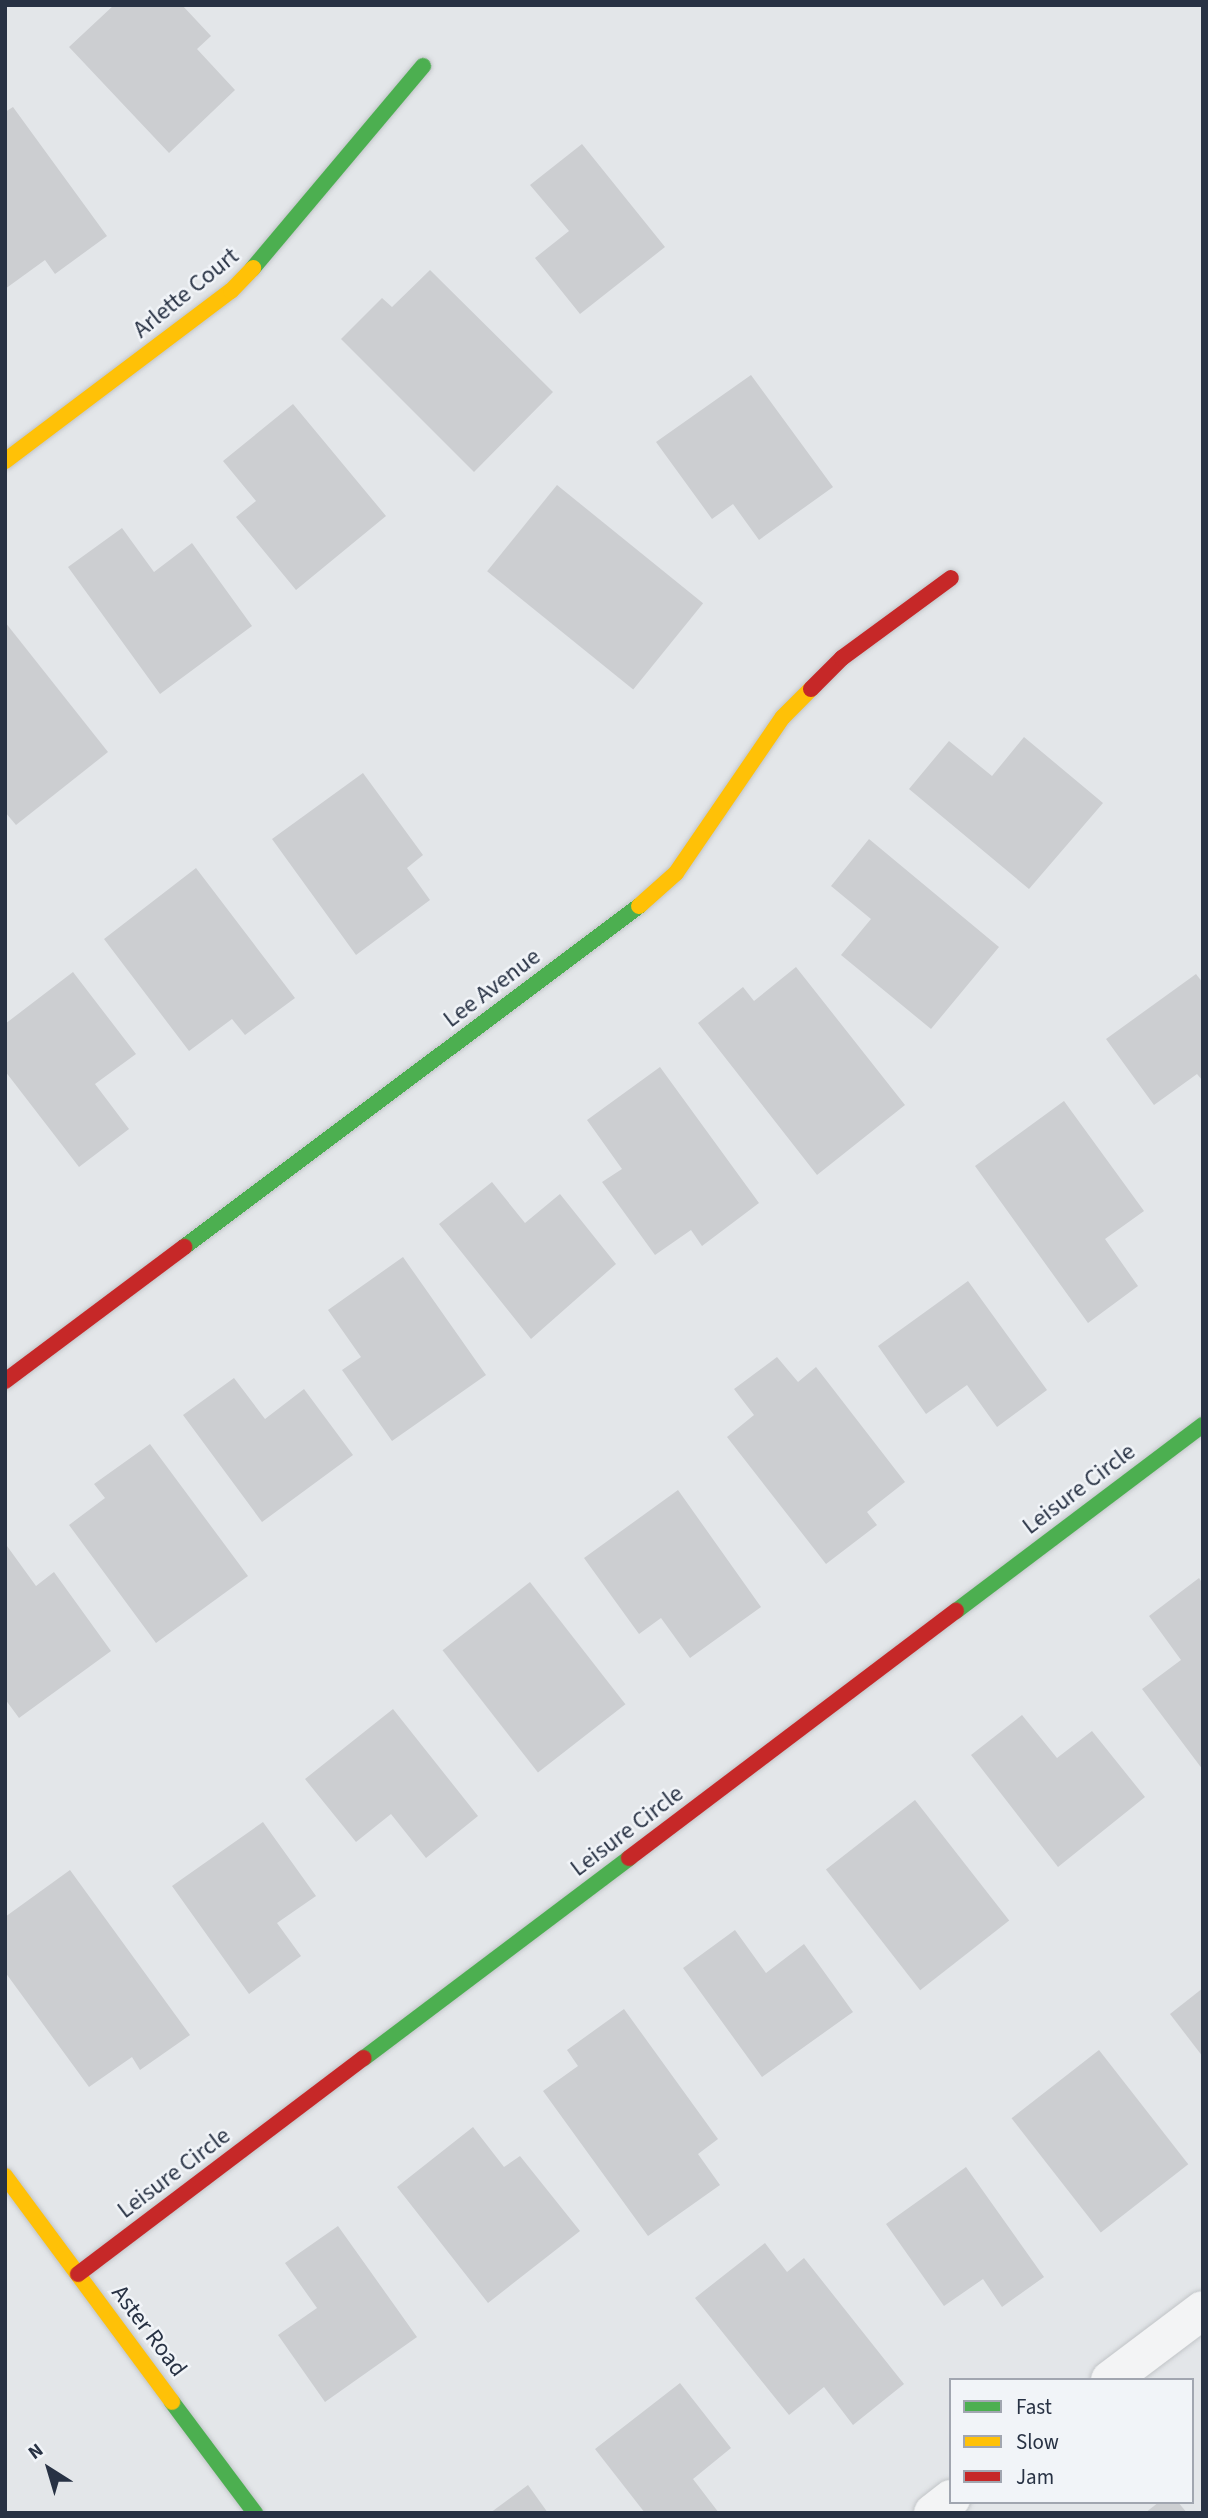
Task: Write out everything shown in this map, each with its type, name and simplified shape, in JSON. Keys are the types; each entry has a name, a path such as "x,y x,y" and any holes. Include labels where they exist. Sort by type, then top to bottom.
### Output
{"street":[{"name":"Arlette Court","path":"5,461 231,291 274,247 423,66"},
{"name":"Lee Avenue","path":"5,1381 629,914 676,873 783,717 842,659 951,578"},
{"name":"Leisure Circle","path":"78,2274 1203,1425"},
{"name":"Aster Road","path":"5,2176 255,2513"},
{"path":"1113,2378 1203,2309"},
{"path":"933,2513 949,2501"}],"building":[{"path":"114,5 182,5 211,36 197,49 235,90 169,153 69,47"},
{"path":"13,107 107,236 55,274 45,260 5,289 5,112"},
{"path":"582,144 665,247 580,314 535,258 569,231 530,185"},
{"path":"430,270 553,392 474,472 341,339 382,298 392,307"},
{"path":"751,375 833,487 759,540 733,504 712,519 656,442"},
{"path":"293,404 386,516 296,590 236,517 256,501 223,461"},
{"path":"557,485 703,603 633,690 487,571"},
{"path":"122,528 154,572 192,543 252,626 160,694 68,567"},
{"path":"5,622 108,752 16,825 5,812"},
{"path":"1024,737 1103,803 1029,889 909,789 949,741 992,776"},
{"path":"363,773 423,855 407,868 430,900 356,955 272,839"},
{"path":"869,839 999,947 931,1029 841,955 871,919 831,886"},
{"path":"196,868 295,998 245,1035 232,1019 189,1051 104,939"},
{"path":"796,967 905,1105 817,1175 698,1023 743,987 754,1001"},
{"path":"73,972 136,1054 95,1084 129,1129 79,1167 5,1071 5,1024"},
{"path":"1196,974 1203,983 1203,1081 1197,1074 1154,1105 1106,1039"},
{"path":"660,1067 759,1203 702,1246 691,1230 655,1255 602,1182 622,1169 587,1120"},
{"path":"1064,1101 1144,1211 1105,1239 1138,1286 1088,1323 975,1166"},
{"path":"492,1182 525,1223 560,1194 616,1264 531,1339 439,1224"},
{"path":"403,1257 486,1375 392,1441 342,1370 361,1357 328,1310"},
{"path":"968,1281 1047,1390 997,1427 967,1385 926,1414 878,1346"},
{"path":"777,1357 798,1382 816,1367 905,1482 867,1512 877,1525 826,1564 727,1437 754,1415 734,1389"},
{"path":"234,1378 265,1419 304,1389 353,1455 262,1522 183,1415"},
{"path":"150,1444 248,1576 156,1643 69,1525 105,1498 94,1484"},
{"path":"678,1490 761,1607 690,1658 661,1618 639,1634 584,1558"},
{"path":"7,1546 36,1586 54,1572 111,1651 19,1718 5,1699"},
{"path":"1199,1578 1203,1584 1203,1770 1142,1689 1181,1660 1149,1616"},
{"path":"530,1582 625,1704 538,1772 443,1650"},
{"path":"393,1709 478,1816 426,1858 391,1814 356,1842 305,1779"},
{"path":"1022,1715 1057,1758 1092,1731 1145,1797 1058,1867 971,1755"},
{"path":"915,1800 1009,1921 920,1990 826,1870"},
{"path":"263,1822 316,1896 277,1923 301,1956 249,1994 172,1886"},
{"path":"70,1870 190,2035 140,2070 132,2057 89,2087 5,1972 5,1917"},
{"path":"735,1930 766,1973 804,1944 853,2012 762,2077 683,1968"},
{"path":"1203,1988 1203,2057 1170,2014"},
{"path":"624,2009 718,2139 698,2154 720,2185 648,2236 543,2091 578,2066 567,2050"},
{"path":"1099,2050 1188,2164 1101,2233 1012,2118"},
{"path":"473,2127 504,2167 520,2156 580,2231 488,2303 397,2187"},
{"path":"966,2167 1044,2277 1002,2307 983,2279 944,2306 886,2224"},
{"path":"338,2226 417,2337 325,2402 278,2335 317,2308 285,2263"},
{"path":"765,2243 787,2272 804,2258 904,2384 853,2425 824,2387 789,2415 695,2298"},
{"path":"680,2383 731,2448 693,2479 719,2513 645,2513 595,2449"},
{"path":"528,2485 548,2513 490,2513"},
{"path":"1156,2504 1180,2504 1187,2513 1145,2513"}],"traffic: fast":[{"path":"253,268 423,66"},
{"path":"184,1247 639,906"},
{"path":"956,1611 1203,1425"},
{"path":"364,2058 629,1858"},
{"path":"172,2402 255,2513"}],"traffic: slow":[{"path":"5,461 231,291 253,268"},
{"path":"639,906 676,873 783,717 811,689"},
{"path":"5,2176 172,2402"}],"traffic: jam":[{"path":"811,689 842,658 951,578"},
{"path":"5,1381 184,1247"},
{"path":"629,1858 956,1611"},
{"path":"78,2274 364,2058"}]}
